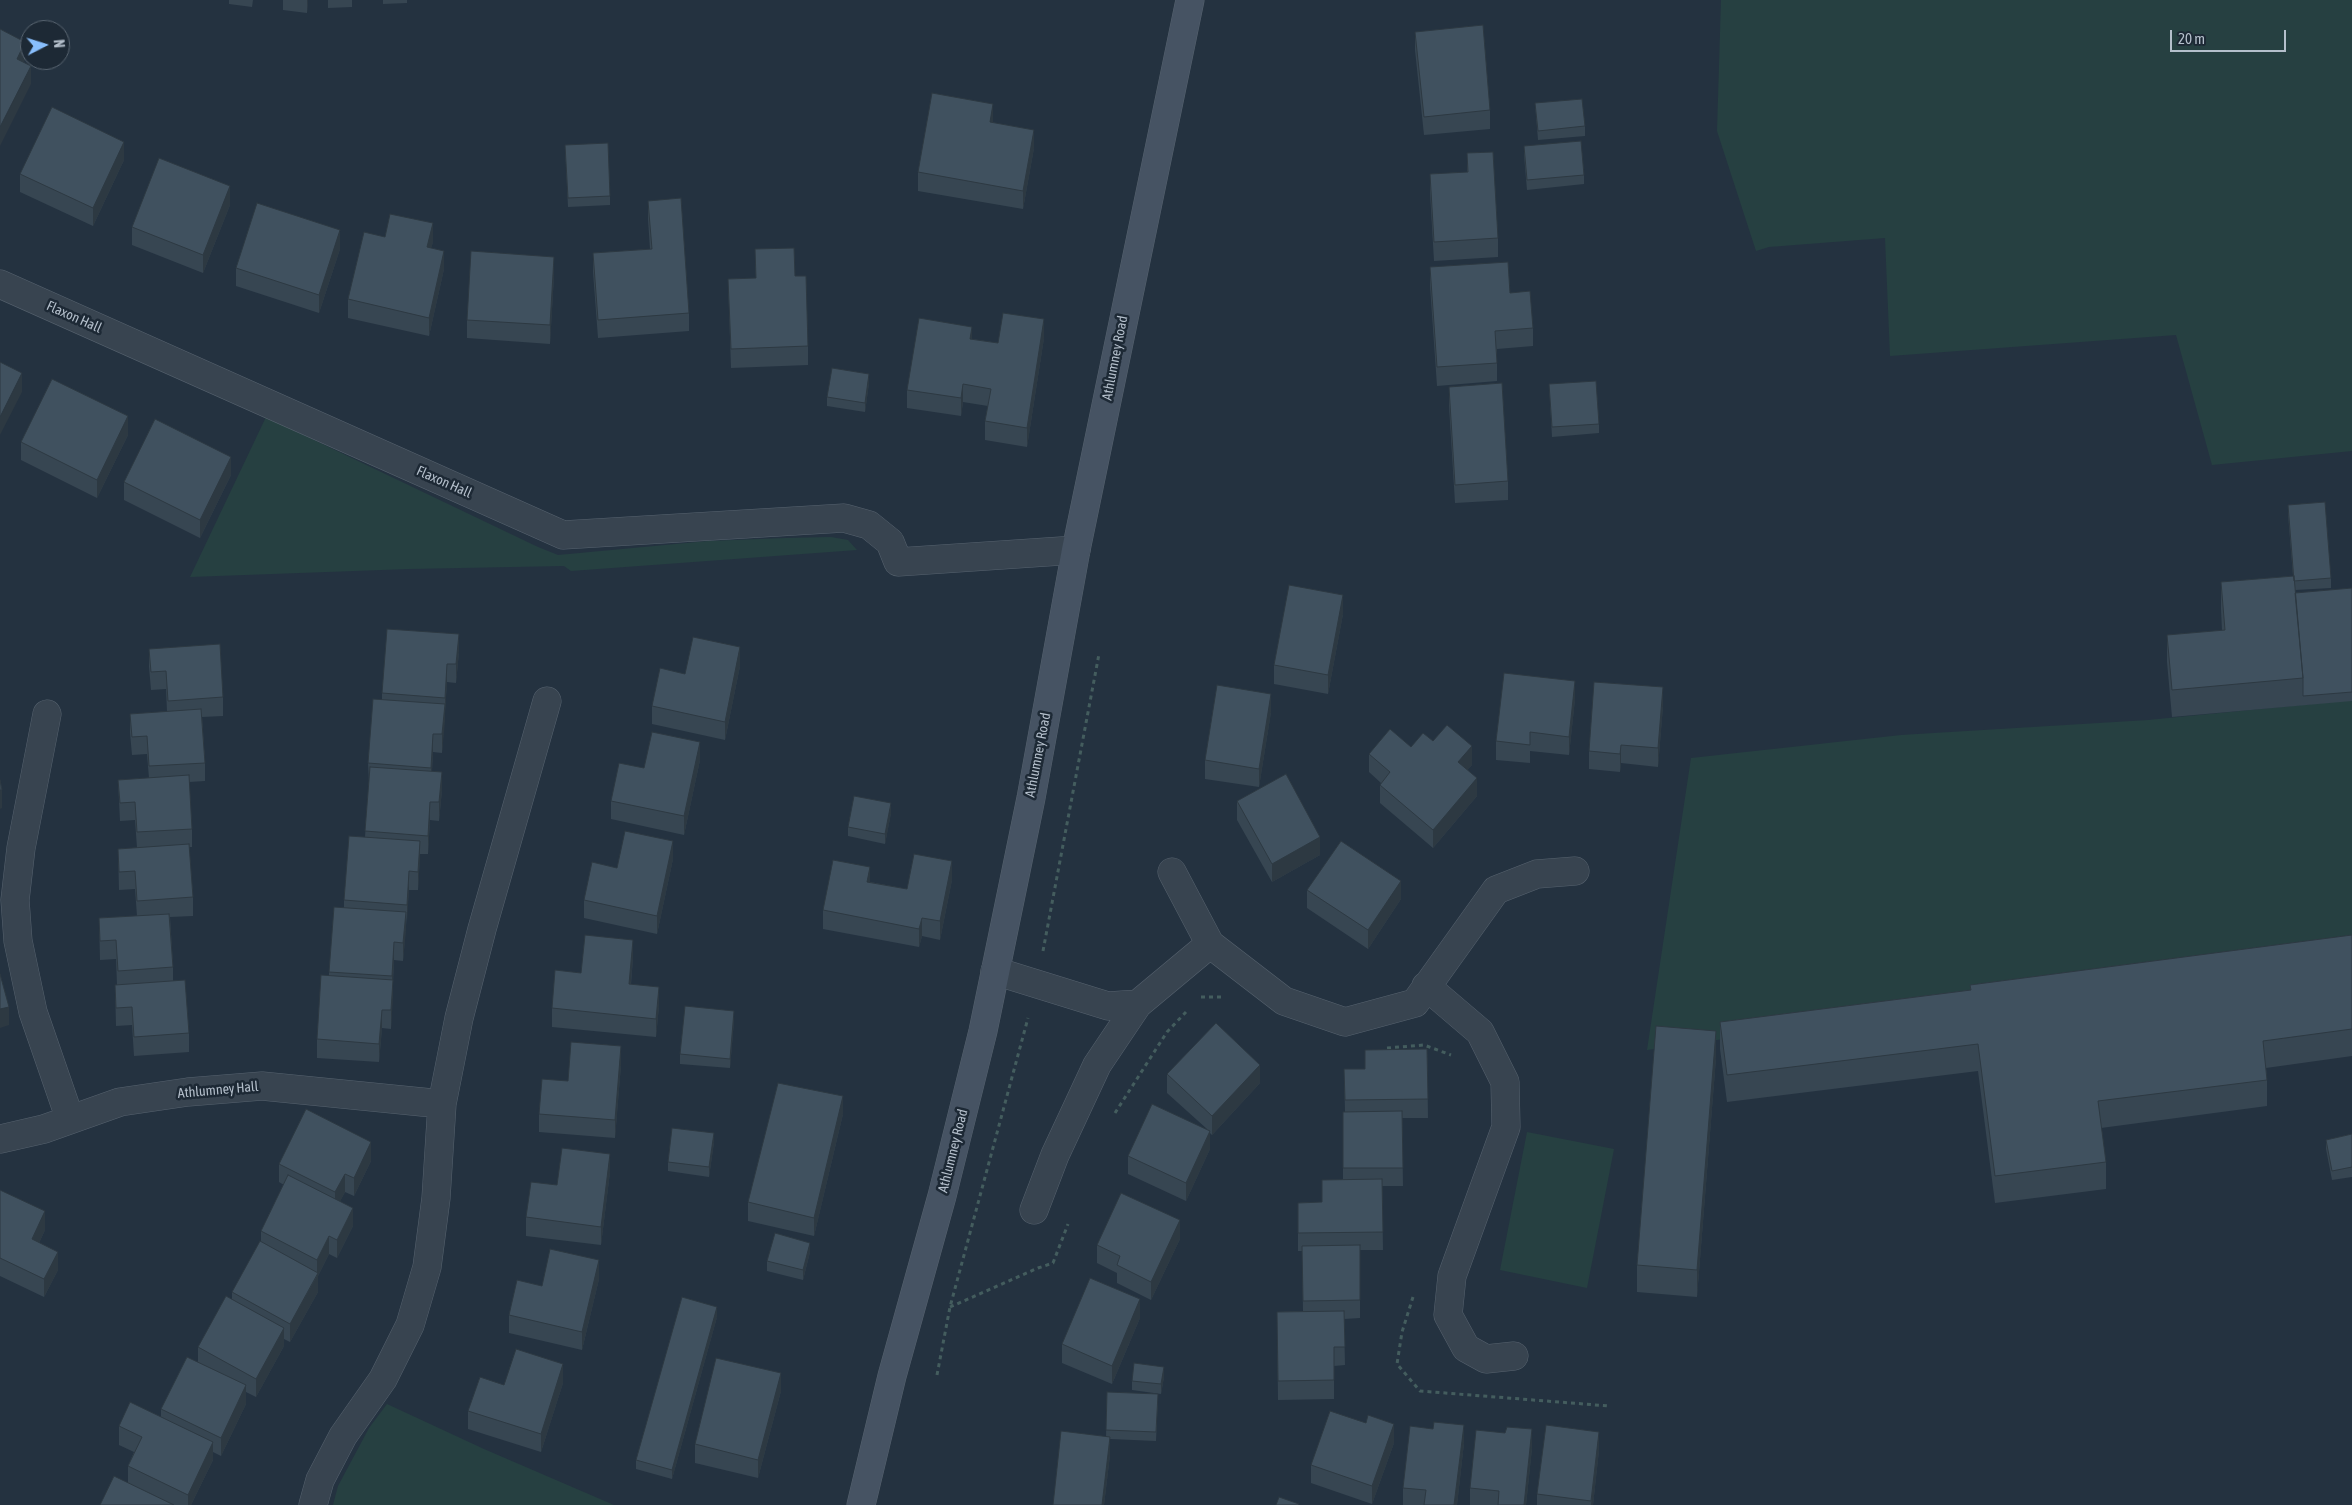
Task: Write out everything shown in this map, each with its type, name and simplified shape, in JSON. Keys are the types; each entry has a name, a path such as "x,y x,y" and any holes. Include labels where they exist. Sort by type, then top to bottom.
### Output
{"main road":[{"name":"Athlumney Road","path":"862,1505 892,1376 944,1186 983,1031 1030,798 1076,550 1190,0"}],"street":[{"name":"Flaxon Hall","path":"0,284 563,535 844,518 869,525 876,530 890,542 898,562 1076,550"},
{"path":"313,1505 320,1480 343,1436 383,1379 410,1325 427,1268 436,1198 442,1104 459,1018 546,701"},
{"path":"47,714 21,848 15,900 18,942 33,1012 70,1119"},
{"path":"1172,872 1210,944 1284,1001 1345,1022 1415,1003 1496,890 1537,874 1575,871"},
{"path":"1034,1210 1055,1155 1097,1065 1138,1004 1210,944"},
{"path":"995,971 1108,1006 1138,1004"},
{"path":"1426,986 1480,1032 1506,1082 1506,1127 1452,1276 1448,1315 1466,1348 1486,1359 1514,1356"},
{"name":"Athlumney Hall","path":"0,1139 44,1129 120,1102 188,1092 262,1086 442,1104"}],"path":[{"path":"1044,949 1052,952"},
{"path":"1200,997 1220,997 1229,1001"},
{"path":"1110,1121 1167,1032 1187,1011"},
{"path":"1380,1048 1424,1045 1450,1055 1455,1061"},
{"path":"950,1308 1053,1263 1070,1218"},
{"path":"1414,1294 1402,1332 1397,1364 1420,1391 1609,1406"}],"green space":[{"path":"1721,0 2352,0 2352,451 2212,465 2176,335 1890,356 1885,238 1769,247 1756,251 1717,131"},
{"path":"266,417 558,555 708,541 831,537 848,540 857,550 571,571 564,566 409,569 190,577"},
{"path":"2352,700 2352,953 2018,997 1647,1050 1691,758 1901,735 2148,720"},
{"path":"1527,1132 1614,1149 1587,1288 1500,1270"},
{"path":"387,1404 484,1449 614,1505 333,1505 338,1486 369,1428"}],"building":[{"path":"1483,25 1490,110 1424,117 1415,32"},
{"path":"0,29 20,39 20,53 17,59 20,60 20,70 29,70 0,127"},
{"path":"932,93 993,104 990,122 1034,130 1023,191 918,172"},
{"path":"1582,99 1585,126 1538,131 1535,103"},
{"path":"52,107 124,142 93,208 20,174"},
{"path":"1581,141 1584,175 1527,180 1524,146"},
{"path":"608,143 610,196 568,198 565,145"},
{"path":"1493,152 1498,238 1434,242 1430,174 1468,172 1467,153"},
{"path":"159,158 230,186 203,255 132,227"},
{"path":"681,198 689,313 598,320 593,253 652,249 648,201"},
{"path":"257,203 340,230 319,295 236,268"},
{"path":"390,214 433,223 427,247 444,251 429,318 348,299 364,232 385,237"},
{"path":"794,248 795,276 806,276 808,346 731,349 728,279 756,278 755,249"},
{"path":"471,251 554,257 550,325 467,320"},
{"path":"1508,262 1510,293 1530,291 1533,328 1495,331 1497,363 1437,367 1430,267"},
{"path":"1003,313 1044,319 1027,428 985,421 991,389 963,384 961,398 907,390 919,318 972,327 970,339 998,343"},
{"path":"0,362 22,373 0,417"},
{"path":"832,368 869,374 865,403 827,397"},
{"path":"52,379 128,416 97,480 21,442"},
{"path":"1596,381 1599,424 1552,427 1549,384"},
{"path":"1502,383 1508,481 1455,485 1449,387"},
{"path":"155,419 231,457 200,520 124,482"},
{"path":"2325,502 2331,578 2294,581 2288,505"},
{"path":"2294,576 2303,678 2172,690 2167,635 2225,630 2221,582"},
{"path":"1289,585 1343,595 1328,675 1274,665"},
{"path":"2352,588 2352,692 2303,696 2295,593"},
{"path":"387,629 459,634 456,664 447,664 445,698 382,693"},
{"path":"693,637 740,647 725,722 652,706 660,668 685,674"},
{"path":"220,644 223,697 168,701 166,671 151,672 149,649"},
{"path":"1504,673 1575,681 1569,737 1530,732 1530,745 1496,741"},
{"path":"1594,682 1663,687 1658,748 1621,745 1620,754 1589,751"},
{"path":"1217,685 1271,694 1259,769 1205,760"},
{"path":"373,699 445,704 442,734 433,734 431,768 368,763"},
{"path":"201,709 205,763 149,766 147,736 132,737 130,714"},
{"path":"1447,725 1472,746 1458,762 1477,778 1433,830 1380,785 1390,772 1369,754 1390,729 1411,747 1423,733 1433,741"},
{"path":"652,732 700,742 684,816 611,801 619,763 644,768"},
{"path":"370,767 442,772 439,802 430,802 428,836 365,831"},
{"path":"1286,774 1320,837 1272,864 1237,801"},
{"path":"189,775 192,829 137,832 135,802 120,803 118,780"},
{"path":"854,796 891,803 885,834 848,827"},
{"path":"625,831 673,841 657,916 584,900 592,862 617,868"},
{"path":"349,836 420,841 418,872 409,871 407,905 344,900"},
{"path":"1341,841 1401,881 1368,930 1307,890"},
{"path":"189,844 193,897 137,901 135,871 119,872 118,849"},
{"path":"914,854 952,861 940,921 922,918 919,929 823,910 833,860 870,867 867,882 907,889"},
{"path":"334,907 406,912 403,943 394,942 392,976 329,972"},
{"path":"169,914 173,967 118,971 116,940 100,941 99,918"},
{"path":"585,935 633,940 629,984 659,987 656,1019 552,1008 555,970 581,973"},
{"path":"2352,935 2352,1029 2263,1041 2267,1080 2098,1101 2106,1162 1995,1176 1978,1044 1727,1075 1720,1022 1971,990 1970,985"},
{"path":"0,974 9,1007 0,1009"},
{"path":"321,975 393,980 391,1010 382,1010 379,1044 317,1039"},
{"path":"185,980 189,1033 134,1037 132,1007 116,1008 115,985"},
{"path":"685,1006 734,1011 730,1059 680,1054"},
{"path":"1216,1023 1260,1065 1212,1116 1167,1074"},
{"path":"1656,1026 1716,1031 1697,1270 1637,1265"},
{"path":"571,1042 621,1046 615,1120 539,1114 542,1079 568,1081"},
{"path":"1427,1049 1428,1099 1345,1100 1344,1069 1365,1069 1365,1050"},
{"path":"778,1083 843,1096 814,1218 748,1202"},
{"path":"1152,1104 1210,1131 1186,1183 1128,1156"},
{"path":"306,1109 371,1142 354,1178 345,1174 335,1192 279,1164"},
{"path":"1402,1111 1403,1168 1343,1168 1343,1112"},
{"path":"672,1128 714,1133 709,1167 668,1162"},
{"path":"2352,1134 2352,1167 2332,1171 2326,1140"},
{"path":"562,1148 610,1154 601,1227 526,1217 531,1182 557,1185"},
{"path":"288,1175 353,1208 337,1240 329,1236 317,1260 261,1231"},
{"path":"1382,1179 1383,1232 1298,1233 1298,1203 1322,1202 1322,1180"},
{"path":"0,1190 45,1211 32,1239 58,1252 44,1279 0,1258"},
{"path":"1121,1193 1180,1220 1151,1282 1117,1265 1120,1256 1097,1245"},
{"path":"775,1233 810,1243 803,1270 767,1261"},
{"path":"260,1241 318,1273 290,1324 232,1292"},
{"path":"1360,1245 1360,1300 1303,1301 1302,1246"},
{"path":"550,1249 599,1260 582,1332 509,1315 517,1280 542,1286"},
{"path":"1090,1278 1140,1299 1112,1366 1062,1344"},
{"path":"226,1296 284,1328 256,1379 198,1347"},
{"path":"682,1297 717,1307 672,1470 636,1460"},
{"path":"1344,1311 1345,1347 1334,1347 1334,1380 1278,1381 1277,1312"},
{"path":"516,1349 563,1364 541,1434 468,1411 480,1377 504,1385"},
{"path":"187,1357 246,1385 221,1438 161,1409"},
{"path":"716,1358 781,1373 758,1460 695,1444"},
{"path":"1134,1363 1164,1367 1161,1384 1132,1381"},
{"path":"1107,1392 1158,1394 1156,1432 1106,1430"},
{"path":"130,1402 213,1442 188,1495 128,1466 142,1437 119,1426"},
{"path":"1330,1411 1366,1423 1368,1415 1394,1424 1372,1486 1311,1465"},
{"path":"1434,1422 1464,1425 1454,1505 1424,1505 1426,1490 1403,1488 1410,1426 1433,1429"},
{"path":"1546,1425 1599,1432 1591,1501 1537,1494"},
{"path":"1507,1427 1532,1429 1524,1505 1498,1505 1499,1491 1470,1488 1476,1430 1505,1433"},
{"path":"1061,1431 1110,1437 1102,1505 1053,1505"},
{"path":"114,1476 174,1505 100,1505"},
{"path":"1279,1497 1299,1504 1276,1505"}]}
